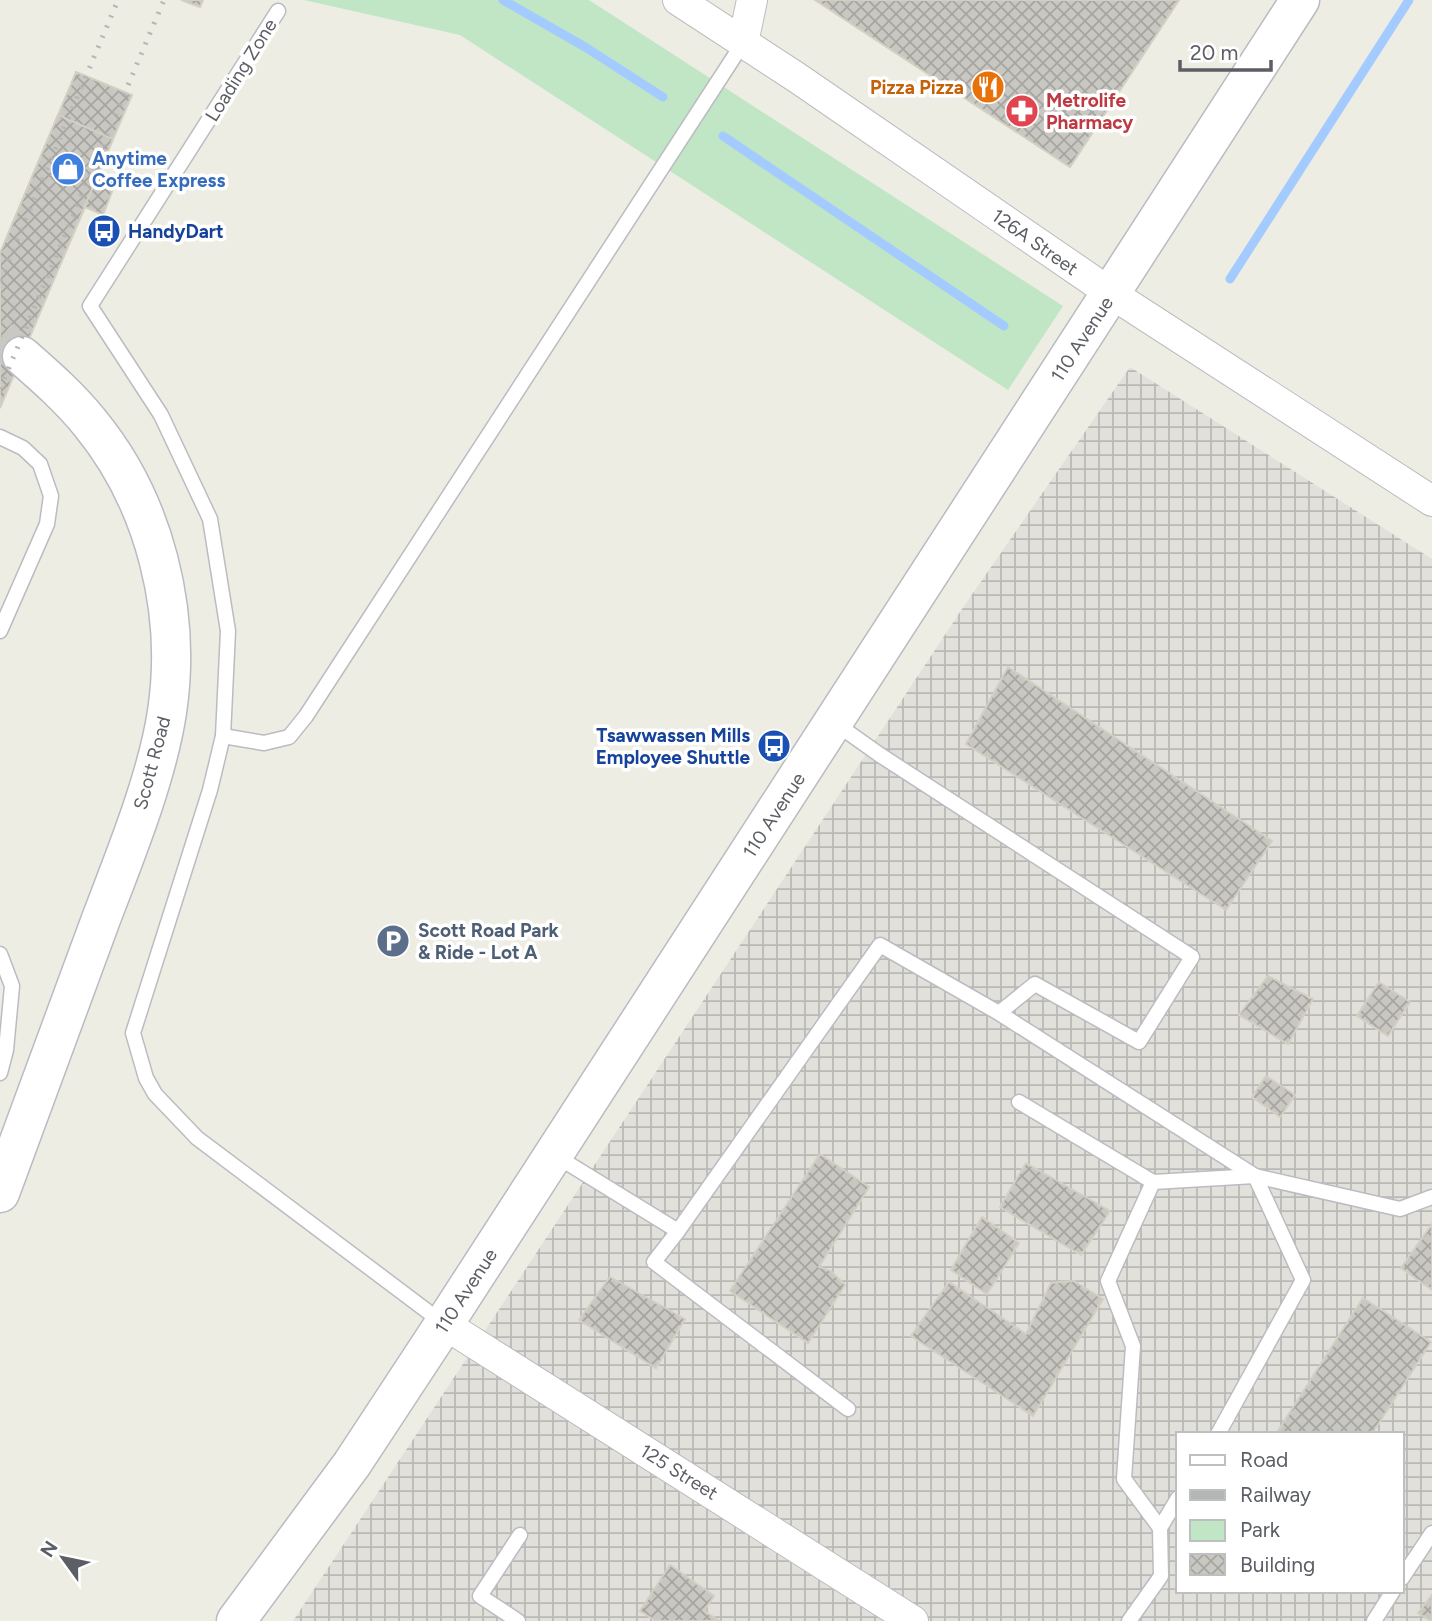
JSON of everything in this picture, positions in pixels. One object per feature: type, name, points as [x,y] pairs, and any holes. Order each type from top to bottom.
[{"type":"main road","name":"110 Avenue","points":[[236,1621],[352,1464],[444,1324],[1300,0]]},
{"type":"main road","name":"Scott Road","points":[[0,1193],[108,902],[152,774],[167,713],[171,659],[167,598],[156,552],[138,502],[113,456],[91,424],[53,383],[22,356]]},
{"type":"street","name":"126A Street","points":[[678,0],[796,77],[1112,294],[1432,501]]},
{"type":"street","points":[[743,43],[752,0]]},
{"type":"street","name":"125 Street","points":[[444,1324],[913,1621]]},
{"type":"lane","name":"Loading Zone","points":[[223,736],[228,631],[210,519],[160,415],[90,306],[278,11]]},
{"type":"lane","points":[[444,1324],[197,1138],[155,1094],[146,1078],[133,1033],[211,790],[223,736],[264,743],[289,737],[306,716],[743,43]]},
{"type":"lane","points":[[0,437],[23,448],[40,464],[51,496],[47,524],[0,631]]},
{"type":"lane","points":[[834,722],[880,755],[1192,957],[1139,1042],[1035,984],[999,1013]]},
{"type":"lane","points":[[848,1409],[654,1262],[880,945],[999,1013],[1255,1176],[1303,1280],[1219,1432]]},
{"type":"lane","points":[[0,954],[12,986],[6,1050],[0,1073]]},
{"type":"lane","points":[[0,1033],[6,1050]]},
{"type":"lane","points":[[1019,1102],[1153,1182],[1255,1176],[1400,1209],[1432,1197]]},
{"type":"lane","points":[[554,1154],[678,1231]]},
{"type":"lane","points":[[1153,1182],[1108,1281],[1133,1346],[1124,1479],[1160,1528]]},
{"type":"lane","points":[[1129,1621],[1161,1576],[1160,1528],[1176,1501]]},
{"type":"lane","points":[[1404,1575],[1432,1533]]},
{"type":"lane","points":[[519,1621],[480,1596],[520,1535]]},
{"type":"lane","points":[[1374,1621],[1392,1593]]},
{"type":"shaded area","points":[[1130,367],[1432,559],[1432,1621],[293,1621],[964,606]]},
{"type":"green space","points":[[304,0],[589,0],[1063,306],[1008,390],[460,35]]},
{"type":"building","points":[[181,0],[203,0],[200,7]]},
{"type":"building","points":[[815,0],[1179,0],[1070,167]]},
{"type":"building","points":[[76,72],[132,95],[97,176],[115,184],[103,215],[85,207],[60,265],[5,242]]},
{"type":"building","points":[[58,115],[113,139],[0,408],[0,253]]},
{"type":"building","points":[[1008,667],[1272,841],[1226,910],[966,744]]},
{"type":"building","points":[[1268,976],[1313,999],[1288,1044],[1239,1015]]},
{"type":"building","points":[[1379,982],[1410,1002],[1388,1036],[1357,1016]]},
{"type":"building","points":[[1266,1076],[1295,1095],[1280,1117],[1252,1097]]},
{"type":"building","points":[[820,1154],[869,1187],[819,1267],[831,1271],[845,1285],[808,1343],[730,1291]]},
{"type":"building","points":[[1026,1163],[1110,1211],[1081,1255],[1000,1207]]},
{"type":"building","points":[[982,1217],[1019,1243],[987,1294],[951,1270]]},
{"type":"building","points":[[1432,1224],[1432,1290],[1401,1268]]},
{"type":"building","points":[[610,1277],[685,1319],[656,1368],[579,1320]]},
{"type":"building","points":[[1074,1281],[1103,1299],[1033,1416],[911,1336],[949,1282],[1026,1334],[1051,1283]]},
{"type":"building","points":[[1363,1298],[1431,1342],[1373,1432],[1277,1432]]},
{"type":"building","points":[[670,1565],[714,1596],[704,1611],[720,1621],[656,1621],[640,1611]]},
{"type":"building","points":[[1432,1595],[1432,1621],[1431,1621],[1418,1613]]},
{"type":"waterway","points":[[503,0],[585,47],[663,97]]},
{"type":"waterway","points":[[1230,279],[1409,0]]},
{"type":"waterway","points":[[723,136],[1004,326]]},
{"type":"tunnel","points":[[0,339],[22,356]]},
{"type":"railway","points":[[0,281],[118,0]]},
{"type":"railway","points":[[0,389],[164,0]]},
{"type":"place","name":"Pizza Pizza","points":[[988,87]]},
{"type":"place","name":"Metrolife Pharmacy","points":[[1022,111]]},
{"type":"place","name":"Anytime Coffee Express","points":[[68,169]]},
{"type":"place","name":"HandyDart","points":[[104,231]]},
{"type":"place","name":"Tsawwassen Mills Employee Shuttle","points":[[774,746]]},
{"type":"place","name":"Scott Road Park & Ride - Lot A","points":[[393,941]]}]
